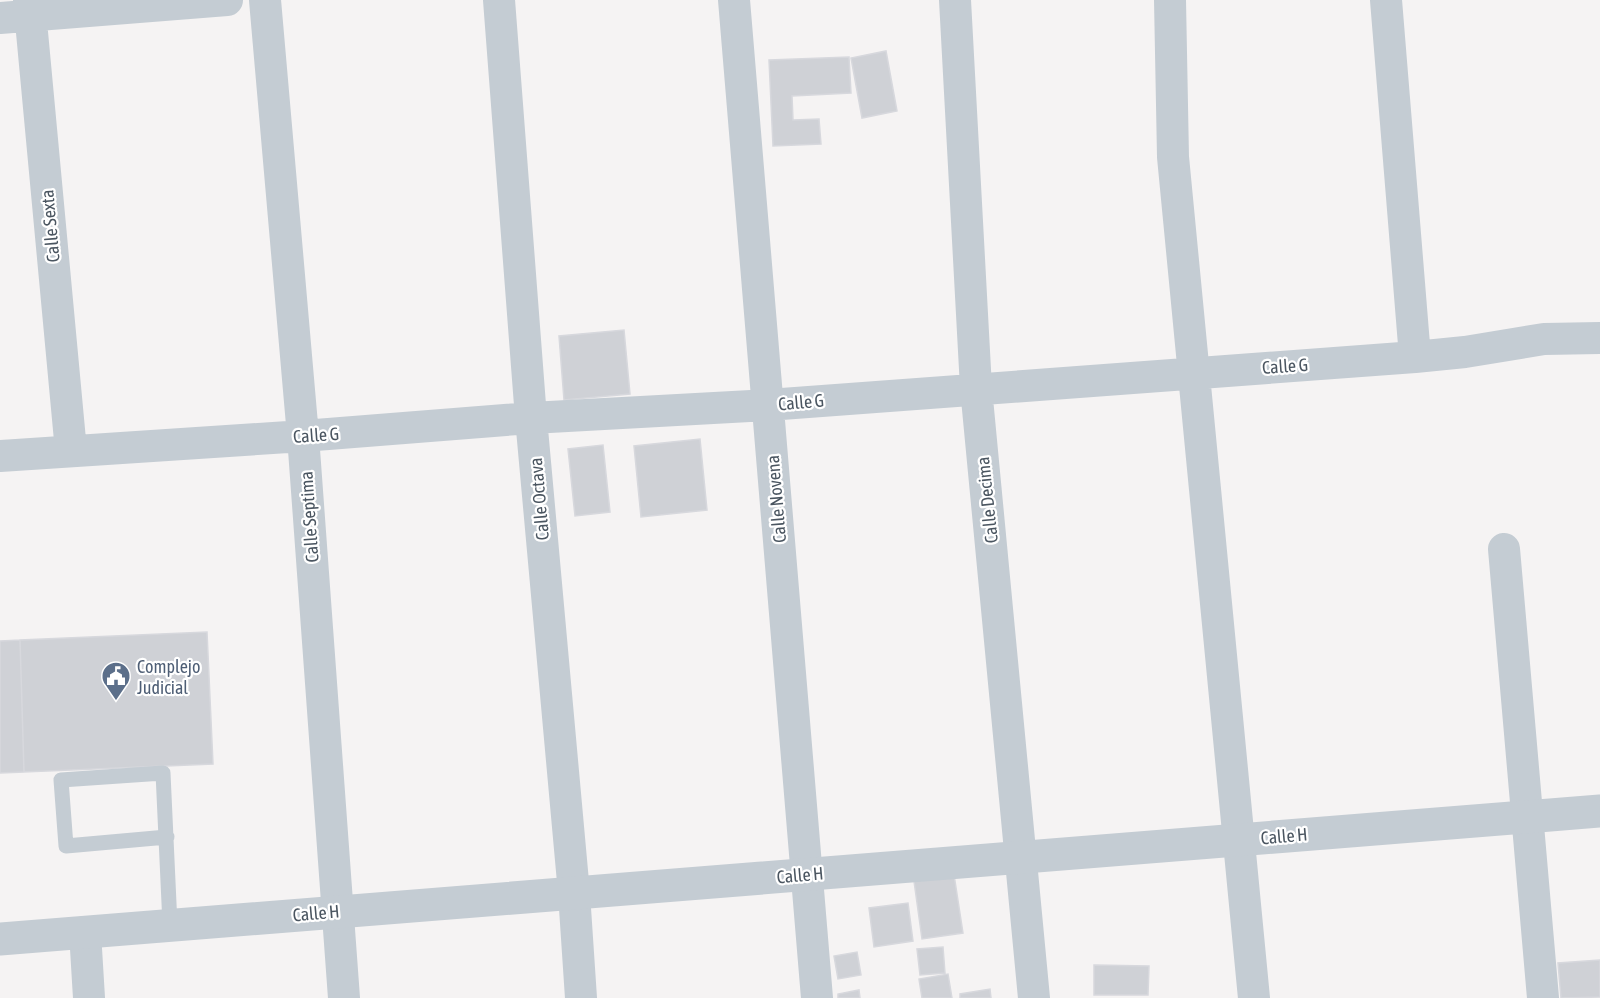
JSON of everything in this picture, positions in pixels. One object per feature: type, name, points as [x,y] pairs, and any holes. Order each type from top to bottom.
[{"type":"street","points":[[19,11],[227,0]]},
{"type":"street","name":"Calle Septima","points":[[265,0],[303,436],[344,998]]},
{"type":"street","name":"Calle Octava","points":[[499,0],[531,418],[574,893],[581,998]]},
{"type":"street","name":"Calle Novena","points":[[734,0],[817,998]]},
{"type":"street","name":"Calle Decima","points":[[955,0],[976,388],[1034,998]]},
{"type":"street","points":[[1170,0],[1173,157],[1254,998]]},
{"type":"street","points":[[1386,0],[1415,357]]},
{"type":"street","name":"Calle Sexta","points":[[19,11],[71,451]]},
{"type":"street","name":"Calle G","points":[[0,456],[1194,374],[1415,357],[1464,352],[1544,339],[1600,338]]},
{"type":"street","points":[[1504,549],[1543,998]]},
{"type":"street","name":"Calle H","points":[[0,939],[1600,811]]},
{"type":"street","points":[[85,932],[89,998]]},
{"type":"lane","points":[[167,837],[66,846],[62,780],[163,773],[167,837],[170,925]]},
{"type":"building","points":[[886,51],[897,111],[862,118],[851,58]]},
{"type":"building","points":[[849,57],[851,93],[792,96],[793,120],[819,119],[821,144],[773,146],[769,60]]},
{"type":"building","points":[[624,330],[630,394],[564,400],[559,336]]},
{"type":"building","points":[[700,439],[707,510],[641,517],[634,446]]},
{"type":"building","points":[[603,445],[610,512],[575,516],[568,449]]},
{"type":"building","name":"Complejo Judicial","points":[[207,632],[213,764],[24,772],[20,640]]},
{"type":"building","points":[[20,640],[24,772],[0,773],[0,641]]},
{"type":"building","points":[[953,868],[963,933],[922,939],[913,874]]},
{"type":"building","points":[[908,903],[913,941],[874,947],[869,908]]},
{"type":"building","points":[[943,947],[945,973],[920,975],[917,949]]},
{"type":"building","points":[[857,952],[861,975],[838,979],[834,956]]},
{"type":"building","points":[[1600,960],[1600,997],[1561,998],[1558,963]]},
{"type":"building","points":[[1094,965],[1149,966],[1148,995],[1094,995]]},
{"type":"building","points":[[948,974],[952,998],[922,998],[919,979]]},
{"type":"building","points":[[990,989],[991,998],[960,998],[960,994]]},
{"type":"building","points":[[859,990],[860,998],[838,998],[838,994]]},
{"type":"place","name":"Complejo Judicial","points":[[116,702]]}]
